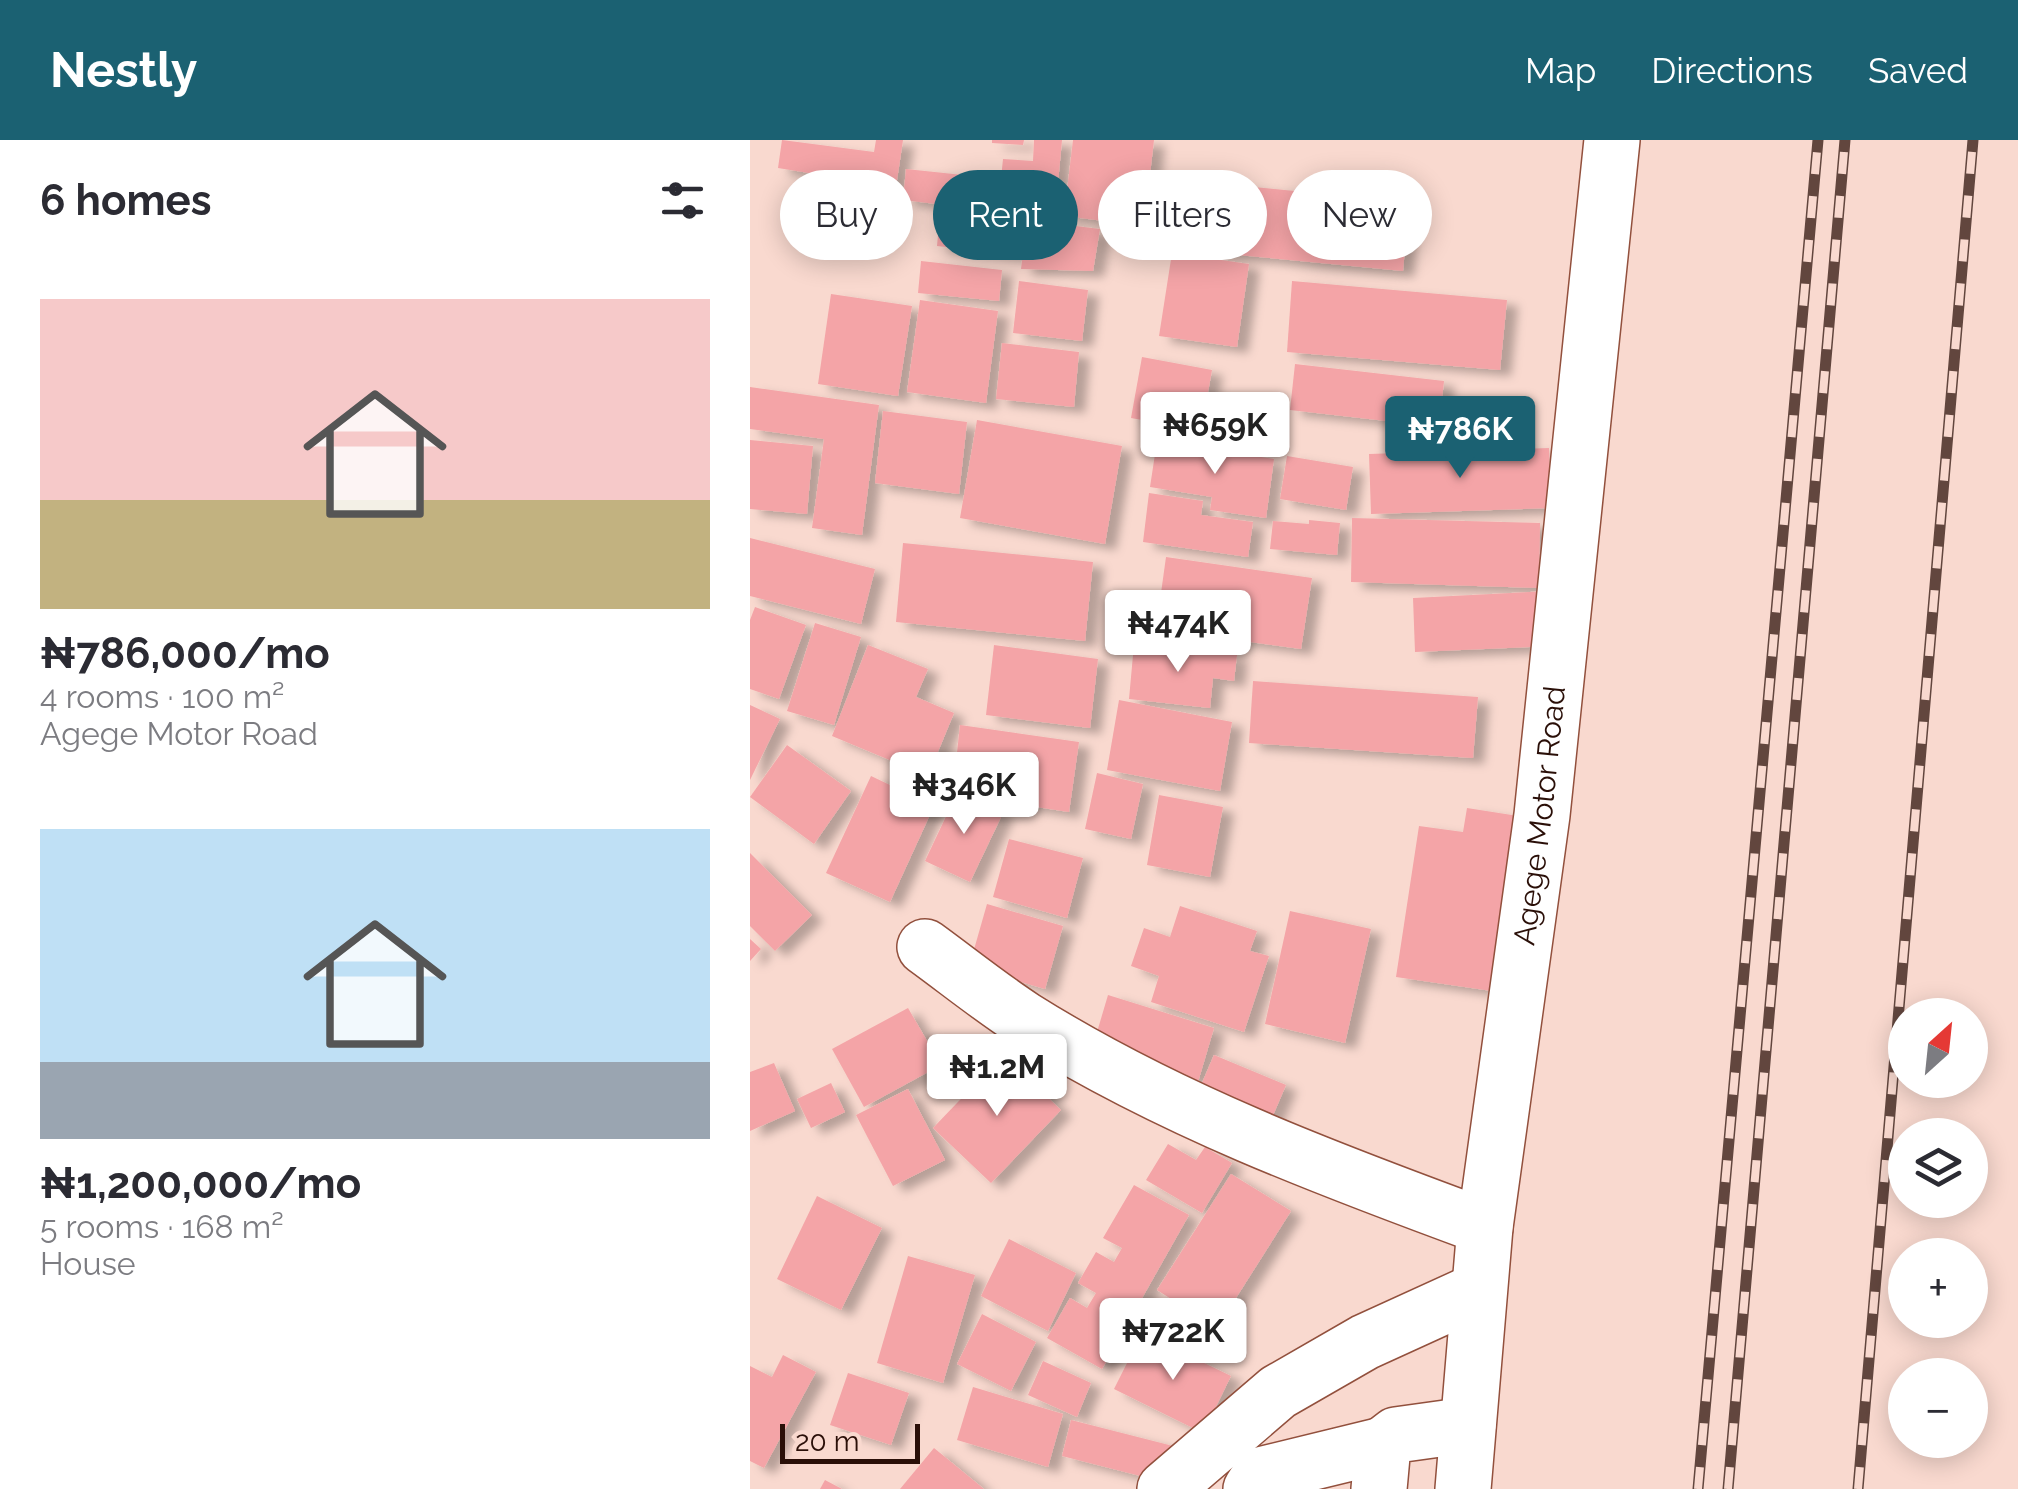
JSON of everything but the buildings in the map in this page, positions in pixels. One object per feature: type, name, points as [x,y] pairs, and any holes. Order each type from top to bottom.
[{"type":"main road","name":"Agege Motor Road","points":[[1462,1489],[1485,1227],[1542,815],[1612,140]]},
{"type":"main road","points":[[925,947],[1024,1019],[1135,1080],[1293,1156],[1485,1227]]},
{"type":"main road","points":[[1165,1489],[1278,1392],[1365,1342],[1479,1290]]},
{"type":"main road","points":[[1251,1489],[1260,1475],[1381,1467],[1396,1436],[1468,1425]]},
{"type":"railway","points":[[1698,1489],[1818,140]]},
{"type":"railway","points":[[1728,1489],[1845,140]]},
{"type":"railway","points":[[1858,1489],[1973,140]]}]
